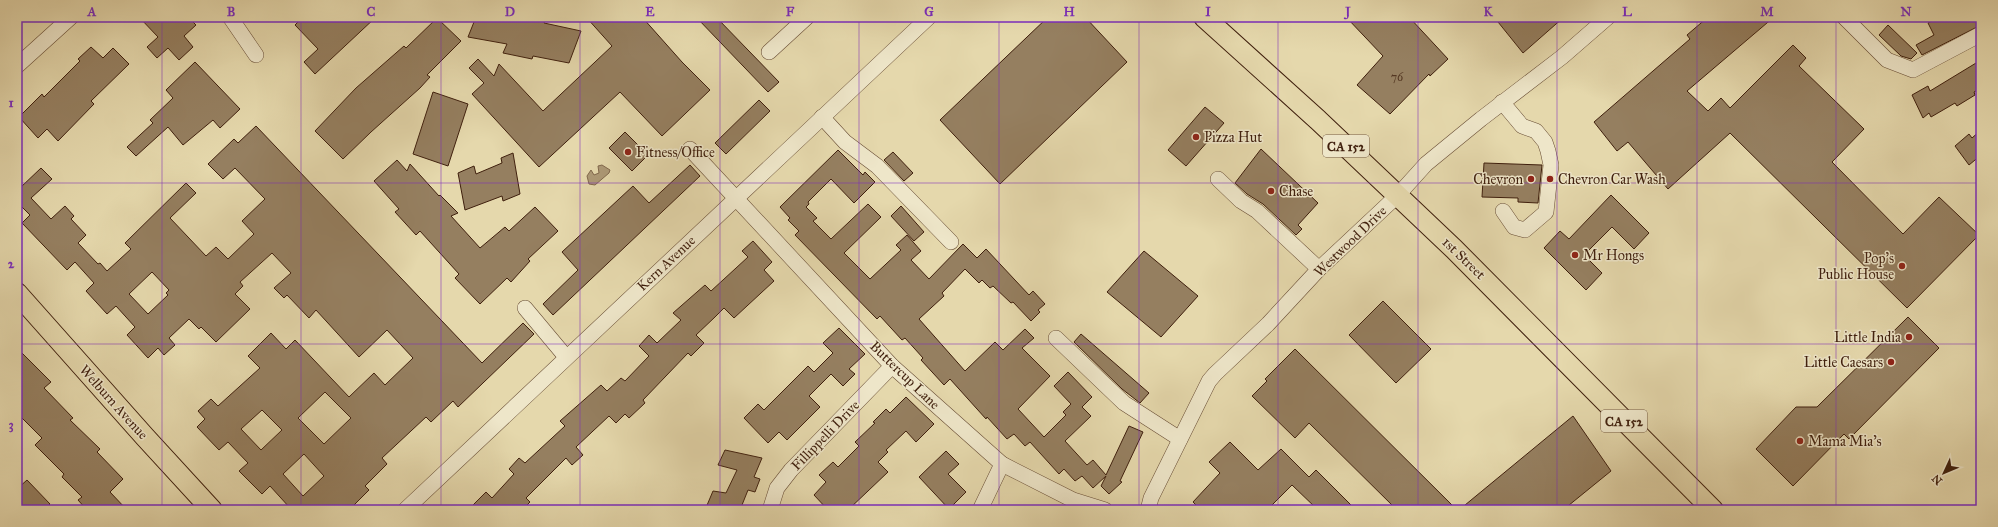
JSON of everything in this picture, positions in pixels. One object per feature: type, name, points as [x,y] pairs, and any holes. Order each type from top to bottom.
[{"type":"main road","name":"1st Street","points":[[1204,17],[1398,195],[1485,279],[1713,510]]},
{"type":"main road","name":"Welburn Avenue","points":[[17,293],[212,510]]},
{"type":"street","points":[[17,66],[71,17]]},
{"type":"street","points":[[230,17],[256,54]]},
{"type":"street","name":"Kern Avenue","points":[[405,510],[929,17]]},
{"type":"street","name":"Westwood Drive","points":[[1148,510],[1151,498],[1209,381],[1268,324],[1319,269],[1398,195],[1426,164],[1502,102],[1562,57],[1608,17]]},
{"type":"street","points":[[1844,17],[1888,60],[1913,70],[1981,34]]},
{"type":"street","points":[[769,52],[802,19]]},
{"type":"street","points":[[1502,102],[1522,126],[1536,132],[1545,142],[1550,165],[1546,212],[1525,230],[1514,227],[1503,211]]},
{"type":"street","points":[[822,117],[845,142],[877,166],[951,242]]},
{"type":"street","name":"Buttercup Lane","points":[[690,149],[892,366],[1002,464],[1073,500],[1105,510]]},
{"type":"street","points":[[1218,179],[1241,201],[1257,211],[1319,269]]},
{"type":"street","points":[[525,308],[566,357]]},
{"type":"street","points":[[1056,338],[1124,403],[1180,439]]},
{"type":"street","name":"Fillippelli Drive","points":[[770,510],[777,488],[791,470],[892,366]]},
{"type":"street","points":[[980,510],[1002,464]]},
{"type":"shaded area","points":[[602,165],[610,170],[609,173],[595,185],[589,184],[587,176],[591,170],[594,175],[599,173],[598,166]]},
{"type":"building","points":[[139,17],[188,17],[196,25],[184,36],[193,47],[179,60],[168,48],[157,58],[147,47],[158,37]]},
{"type":"building","points":[[303,17],[376,17],[315,74],[304,62],[318,49],[295,25]]},
{"type":"building","points":[[476,17],[546,17],[544,23],[581,31],[569,63],[533,56],[532,59],[503,53],[507,44],[468,37]]},
{"type":"building","points":[[586,17],[642,17],[682,62],[710,90],[662,136],[620,92],[539,167],[472,94],[484,83],[469,68],[478,59],[494,76],[499,64],[543,111],[612,46]]},
{"type":"building","points":[[696,17],[716,17],[779,82],[768,92]]},
{"type":"building","points":[[1048,17],[1085,17],[1127,62],[1000,184],[940,120]]},
{"type":"building","points":[[1346,17],[1409,17],[1448,59],[1430,76],[1429,74],[1390,114],[1357,85],[1383,56]]},
{"type":"building","points":[[1494,17],[1564,17],[1523,53]]},
{"type":"building","points":[[1708,17],[1774,17],[1687,91],[1708,111],[1721,98],[1730,108],[1793,45],[1806,58],[1799,66],[1864,129],[1832,162],[1903,234],[1939,197],[1979,235],[1907,308],[1730,133],[1668,189],[1628,142],[1617,151],[1594,122],[1690,39],[1687,35]]},
{"type":"building","points":[[1939,17],[1981,17],[1981,25],[1922,55],[1916,45],[1934,35],[1928,23]]},
{"type":"building","points":[[437,18],[461,41],[427,75],[430,77],[420,88],[343,159],[315,131],[356,88],[404,46],[406,48]]},
{"type":"building","points":[[1888,25],[1917,53],[1911,59],[1901,56],[1879,35]]},
{"type":"building","points":[[91,47],[103,58],[113,48],[129,64],[91,101],[94,104],[58,141],[47,129],[38,138],[19,117],[42,94],[44,97],[80,61],[78,59]]},
{"type":"building","points":[[1981,60],[1981,88],[1974,92],[1975,95],[1957,106],[1955,103],[1931,117],[1929,113],[1923,118],[1912,95],[1928,86],[1930,91]]},
{"type":"building","points":[[195,62],[240,109],[220,128],[213,120],[183,145],[168,127],[136,156],[127,147],[153,123],[150,120],[173,98],[166,90]]},
{"type":"building","points":[[433,92],[468,104],[448,166],[413,154]]},
{"type":"building","points":[[759,100],[770,111],[726,154],[715,143]]},
{"type":"building","name":"Pizza Hut","points":[[1205,107],[1224,123],[1186,166],[1168,150]]},
{"type":"building","points":[[256,126],[482,363],[523,323],[534,334],[458,407],[453,401],[431,422],[426,417],[382,458],[387,464],[365,486],[369,490],[349,510],[288,510],[290,508],[270,486],[262,494],[239,471],[248,463],[228,442],[219,450],[197,427],[205,419],[198,411],[211,399],[218,406],[260,368],[248,356],[271,333],[286,349],[295,340],[349,397],[374,373],[385,385],[413,358],[387,330],[359,357],[316,310],[309,318],[287,295],[284,298],[274,288],[291,273],[272,253],[240,282],[243,286],[235,294],[250,309],[216,342],[201,327],[199,329],[189,319],[169,338],[175,345],[164,355],[158,348],[148,358],[127,335],[135,327],[116,306],[107,314],[86,291],[94,283],[75,262],[67,270],[22,223],[30,215],[22,207],[17,212],[17,183],[21,187],[41,168],[52,179],[31,198],[51,219],[65,206],[74,216],[71,219],[86,235],[78,243],[98,264],[100,263],[107,271],[131,249],[125,243],[186,183],[196,193],[170,218],[206,256],[216,247],[228,259],[254,234],[242,221],[265,199],[235,168],[223,179],[208,164],[234,139],[238,143]],"holes":[[[152,272],[169,290],[166,293],[168,295],[148,314],[129,294]],[[325,392],[351,418],[324,444],[298,418]],[[262,410],[282,430],[261,450],[241,429]],[[304,454],[324,476],[303,496],[283,474]]]},
{"type":"building","points":[[1981,130],[1981,155],[1969,165],[1955,146],[1969,134],[1972,138]]},
{"type":"building","name":"Fitness/Office","points":[[625,132],[648,155],[632,171],[609,148]]},
{"type":"building","name":"Chase","points":[[1261,149],[1318,203],[1298,225],[1302,229],[1296,235],[1263,204],[1247,194],[1235,183]]},
{"type":"building","points":[[838,150],[863,175],[865,172],[875,182],[854,203],[831,179],[808,202],[809,204],[806,207],[817,218],[813,221],[831,239],[868,204],[881,217],[844,253],[870,279],[901,250],[896,245],[907,235],[921,251],[911,260],[929,279],[963,244],[977,258],[986,249],[1029,295],[1033,291],[1045,304],[1038,310],[1040,312],[1031,321],[1013,302],[1011,303],[993,286],[990,288],[982,280],[979,283],[965,269],[942,293],[944,296],[919,319],[965,371],[995,342],[1003,350],[1025,329],[1034,338],[1022,348],[1050,376],[1018,409],[1044,437],[1066,415],[1063,412],[1071,404],[1054,386],[1068,372],[1092,397],[1082,407],[1091,416],[1065,441],[1087,465],[1093,460],[1106,475],[1129,426],[1143,432],[1120,481],[1122,482],[1109,494],[1101,486],[1106,476],[1093,488],[1082,476],[1075,481],[1064,469],[1059,474],[1030,442],[1025,446],[1014,434],[1007,439],[987,417],[986,419],[950,379],[944,385],[921,360],[923,358],[905,338],[902,340],[880,316],[877,319],[795,235],[799,231],[788,220],[790,218],[780,207]]},
{"type":"building","points":[[893,152],[913,173],[904,181],[884,160]]},
{"type":"building","points":[[513,153],[520,194],[503,201],[502,196],[465,210],[458,173],[474,166],[476,174],[502,163],[501,158]]},
{"type":"building","points":[[397,160],[407,171],[410,164],[439,196],[440,195],[458,213],[451,216],[480,248],[505,227],[509,231],[535,207],[558,231],[528,259],[530,261],[511,282],[507,278],[480,304],[455,278],[459,274],[420,231],[416,235],[395,212],[399,209],[374,181]]},
{"type":"building","points":[[1484,163],[1542,165],[1538,203],[1518,202],[1518,198],[1482,197]]},
{"type":"building","points":[[690,165],[700,176],[553,315],[543,304],[578,270],[562,252],[633,186],[649,203]]},
{"type":"building","points":[[1611,195],[1649,233],[1634,249],[1612,227],[1584,255],[1602,273],[1586,290],[1544,248],[1560,231],[1569,239]]},
{"type":"building","points":[[901,206],[924,232],[914,241],[891,216]]},
{"type":"building","points":[[753,241],[772,262],[764,270],[774,281],[734,318],[724,308],[696,335],[704,343],[691,356],[688,353],[643,400],[645,403],[629,418],[625,414],[616,423],[609,416],[576,447],[583,455],[572,465],[566,458],[526,498],[530,502],[522,510],[468,510],[486,492],[492,498],[514,474],[509,469],[519,458],[525,463],[565,426],[560,421],[601,385],[607,391],[621,378],[625,381],[649,356],[639,346],[649,335],[657,343],[681,320],[673,313],[705,285],[711,291],[748,257],[742,251]]},
{"type":"building","points":[[1144,251],[1198,296],[1161,337],[1107,292]]},
{"type":"building","points":[[1383,301],[1431,349],[1396,383],[1349,335]]},
{"type":"building","points":[[1908,317],[1939,348],[1849,439],[1844,434],[1793,486],[1756,449],[1796,407],[1817,407]]},
{"type":"building","points":[[839,328],[865,354],[849,369],[855,374],[843,386],[831,374],[809,396],[820,407],[787,440],[779,432],[768,443],[744,418],[758,404],[764,410],[808,366],[814,372],[833,353],[823,343]]},
{"type":"building","points":[[1081,334],[1149,393],[1140,403],[1122,389],[1074,342]]},
{"type":"building","points":[[17,348],[51,382],[44,388],[73,418],[70,420],[100,449],[97,452],[123,479],[110,492],[127,510],[87,510],[78,500],[82,497],[62,477],[64,474],[35,445],[42,438],[17,413]]},
{"type":"building","points":[[1295,349],[1457,510],[1397,510],[1309,423],[1295,438],[1252,396],[1267,381],[1265,379]]},
{"type":"building","points":[[906,397],[934,424],[916,442],[906,431],[886,450],[888,452],[878,462],[888,472],[848,510],[828,510],[814,495],[826,482],[819,475],[833,462],[838,467],[859,446],[855,442],[875,423],[873,422],[886,409],[890,413]]},
{"type":"building","points":[[1573,416],[1611,471],[1563,510],[1459,510]]},
{"type":"building","points":[[1230,442],[1258,470],[1281,449],[1309,477],[1316,470],[1356,510],[1318,510],[1292,485],[1267,510],[1201,510],[1193,502],[1220,473],[1209,462]]},
{"type":"building","points":[[725,450],[762,458],[754,477],[760,479],[755,492],[748,490],[740,510],[705,510],[713,491],[726,493],[737,470],[718,465]]},
{"type":"building","points":[[946,451],[959,464],[948,474],[966,492],[949,509],[919,477]]},
{"type":"building","points":[[27,480],[50,504],[44,510],[17,510],[17,489]]},
{"type":"place","name":"Pizza Hut","points":[[1196,137]]},
{"type":"place","name":"Fitness/Office","points":[[628,152]]},
{"type":"place","name":"Chevron","points":[[1531,179]]},
{"type":"place","name":"Chevron Car Wash","points":[[1550,179]]},
{"type":"place","name":"Chase","points":[[1271,191]]},
{"type":"place","name":"Mr Hongs","points":[[1575,255]]},
{"type":"place","name":"Pop’s Public House","points":[[1902,266]]},
{"type":"place","name":"Little India","points":[[1909,337]]},
{"type":"place","name":"Little Caesars","points":[[1891,362]]},
{"type":"place","name":"Mama Mia's","points":[[1800,441]]}]
